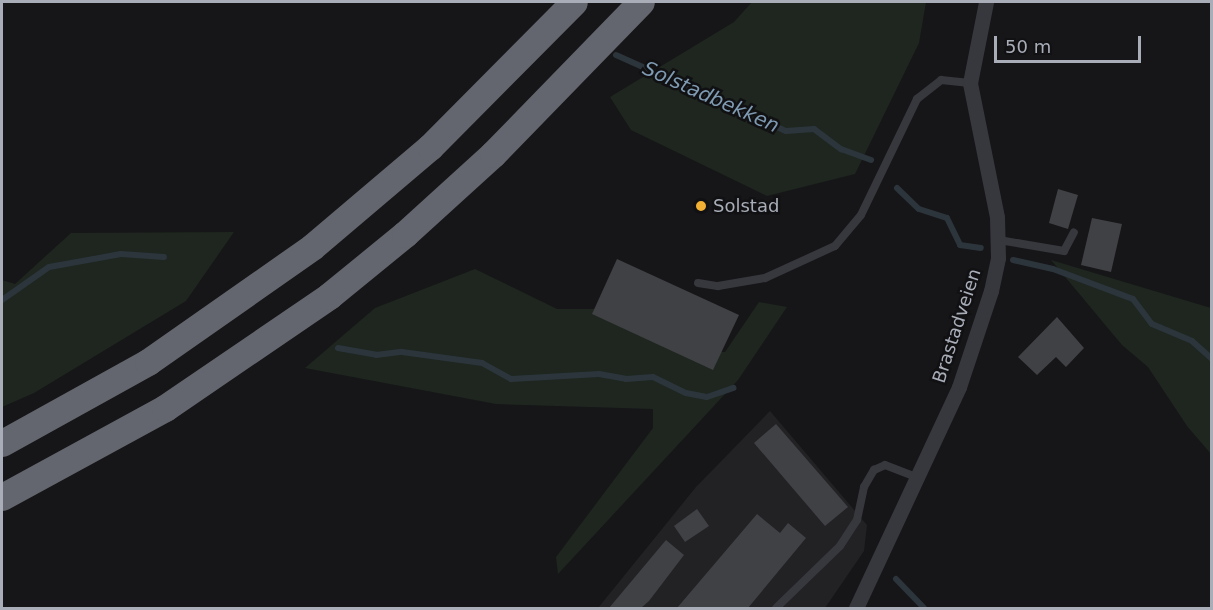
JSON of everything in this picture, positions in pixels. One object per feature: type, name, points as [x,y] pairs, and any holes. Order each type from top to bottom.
[{"type":"highway","points":[[2,443],[148,362],[303,254],[430,147],[574,2]]},
{"type":"highway","points":[[2,497],[165,408],[329,296],[405,234],[493,154],[641,2]]},
{"type":"street","name":"Brastadveien","points":[[856,609],[959,387],[991,291],[999,240],[995,200],[970,83],[986,2]]},
{"type":"lane","points":[[698,283],[718,286],[765,278],[835,246],[861,215],[917,99],[940,80],[970,83]]},
{"type":"lane","points":[[999,240],[1064,250],[1074,232]]},
{"type":"lane","points":[[776,609],[840,546],[857,520],[864,487],[874,470],[885,465],[917,477]]},
{"type":"shaded area","points":[[752,2],[926,2],[919,43],[855,174],[767,196],[631,130],[610,97],[734,22]]},
{"type":"shaded area","points":[[234,232],[186,301],[34,393],[2,407],[2,280],[15,284],[71,233]]},
{"type":"shaded area","points":[[1051,260],[1211,308],[1211,454],[1187,426],[1148,367],[1122,345]]},
{"type":"shaded area","points":[[475,269],[557,309],[623,309],[696,352],[725,352],[759,302],[787,307],[738,380],[558,574],[556,557],[653,428],[653,409],[496,404],[305,368],[375,308]]},
{"type":"shaded area","points":[[770,411],[867,525],[864,551],[825,608],[598,608],[696,487]]},
{"type":"building","points":[[1058,189],[1078,195],[1068,229],[1049,223]]},
{"type":"building","points":[[1092,218],[1122,224],[1111,272],[1081,265]]},
{"type":"building","points":[[617,259],[739,315],[713,370],[592,314]]},
{"type":"building","points":[[1057,317],[1084,348],[1066,367],[1056,357],[1037,375],[1018,357]]},
{"type":"building","points":[[776,424],[848,507],[825,526],[754,443]]},
{"type":"building","points":[[697,509],[709,526],[685,542],[674,526]]},
{"type":"building","points":[[757,514],[780,533],[788,523],[806,538],[748,608],[677,608]]},
{"type":"building","points":[[666,540],[684,555],[649,601],[641,608],[609,608]]},
{"type":"waterway","name":"Solstadbekken","points":[[616,55],[786,131],[814,129],[841,149],[871,160]]},
{"type":"waterway","name":"Solstadbekken","points":[[897,188],[919,209],[947,218],[960,245],[981,248]]},
{"type":"waterway","points":[[2,300],[49,267],[121,254],[164,257]]},
{"type":"waterway","name":"Solstadbekken","points":[[1013,260],[1053,269],[1133,299],[1152,324],[1192,341],[1212,359]]},
{"type":"waterway","points":[[338,348],[376,355],[402,352],[482,363],[511,379],[599,374],[626,379],[653,377],[686,393],[707,397],[733,388]]},
{"type":"waterway","points":[[896,579],[924,608]]},
{"type":"place","name":"Solstad","points":[[701,206]]}]
